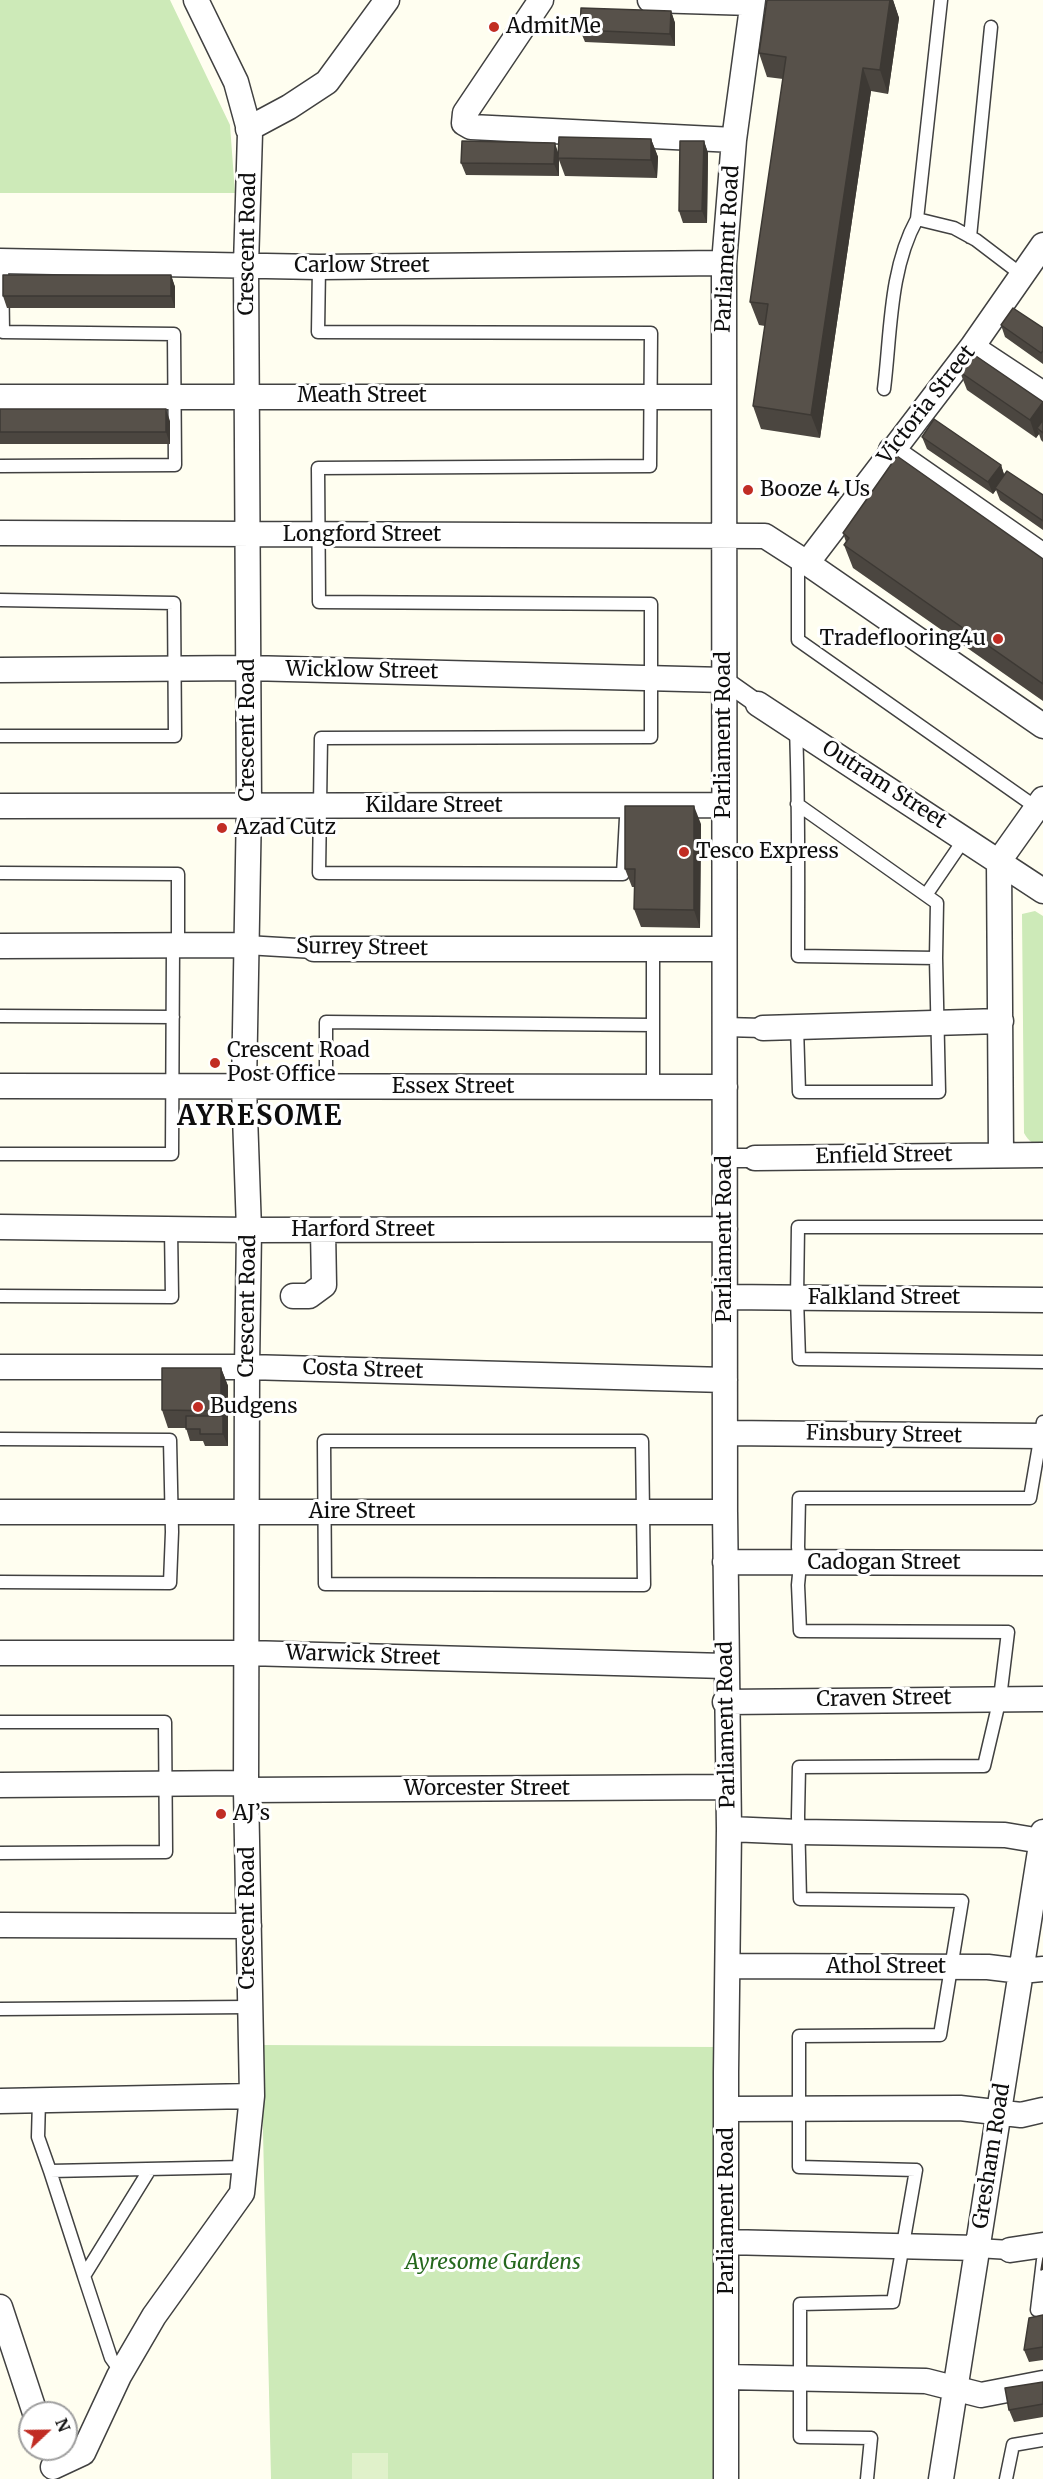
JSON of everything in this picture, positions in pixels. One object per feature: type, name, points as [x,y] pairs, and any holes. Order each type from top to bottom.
[{"type":"street","points":[[248,129],[289,107],[327,82],[387,0]]},
{"type":"street","points":[[541,0],[465,113],[464,123],[471,127],[734,140]]},
{"type":"street","points":[[650,0],[753,2]]},
{"type":"street","name":"Parliament Road","points":[[726,2479],[726,2072],[729,1829],[725,1702],[724,263],[734,140],[753,2]]},
{"type":"street","name":"Crescent Road","points":[[52,2465],[83,2453],[121,2372],[154,2316],[242,2193],[252,2096],[248,2007],[246,1786],[248,1512],[246,1367],[249,1230],[244,1087],[249,806],[246,265],[248,129],[236,82],[203,4]]},
{"type":"street","name":"Victoria Street","points":[[803,560],[972,347],[1043,245]]},
{"type":"street","name":"Carlow Street","points":[[1,261],[319,267],[724,263]]},
{"type":"street","points":[[972,347],[1043,394]]},
{"type":"street","name":"Meath Street","points":[[0,397],[248,395],[723,397]]},
{"type":"street","points":[[891,450],[1043,556]]},
{"type":"street","name":"Longford Street","points":[[0,533],[765,536],[1043,726]]},
{"type":"street","name":"Wicklow Street","points":[[0,670],[248,668],[724,680]]},
{"type":"street","name":"Outram Street","points":[[724,680],[1043,891]]},
{"type":"street","name":"Kildare Street","points":[[0,806],[723,806]]},
{"type":"street","points":[[1001,1154],[999,861],[1041,806]]},
{"type":"street","name":"Surrey Street","points":[[0,946],[246,945],[314,949],[723,949]]},
{"type":"street","points":[[724,1027],[763,1028],[1001,1021]]},
{"type":"street","name":"Essex Street","points":[[0,1086],[725,1087]]},
{"type":"street","name":"Enfield Street","points":[[725,1158],[1043,1155]]},
{"type":"street","name":"Harford Street","points":[[0,1227],[249,1230],[725,1229]]},
{"type":"street","points":[[293,1296],[309,1296],[324,1285],[323,1230]]},
{"type":"street","name":"Falkland Street","points":[[725,1297],[1043,1300]]},
{"type":"street","name":"Costa Street","points":[[0,1367],[246,1367],[725,1380]]},
{"type":"street","name":"Finsbury Street","points":[[725,1433],[1042,1431]]},
{"type":"street","name":"Aire Street","points":[[0,1512],[725,1512]]},
{"type":"street","name":"Cadogan Street","points":[[725,1562],[1043,1563]]},
{"type":"street","name":"Warwick Street","points":[[0,1653],[247,1653],[725,1666]]},
{"type":"street","name":"Craven Street","points":[[725,1702],[1043,1699]]},
{"type":"street","name":"Worcester Street","points":[[0,1785],[727,1787]]},
{"type":"street","points":[[729,1829],[1042,1837]]},
{"type":"street","name":"Gresham Road","points":[[941,2479],[999,2113],[1032,1970],[1042,1837]]},
{"type":"street","points":[[0,1925],[249,1926]]},
{"type":"street","name":"Athol Street","points":[[728,1966],[952,1967],[1032,1970]]},
{"type":"street","points":[[0,2101],[252,2096]]},
{"type":"street","points":[[727,2109],[960,2108],[1021,2115],[1043,2110]]},
{"type":"street","points":[[726,2242],[1010,2250],[1043,2245]]},
{"type":"street","points":[[0,2307],[31,2401]]},
{"type":"street","points":[[726,2377],[926,2381],[981,2395],[1043,2383]]},
{"type":"lane","points":[[884,389],[898,267],[906,239],[917,219],[941,0]]},
{"type":"lane","points":[[970,237],[991,27]]},
{"type":"lane","points":[[917,219],[954,228],[1022,275]]},
{"type":"lane","points":[[0,466],[175,465],[174,334],[3,332],[1,261]]},
{"type":"lane","points":[[319,267],[318,332],[651,333],[652,398],[650,466],[318,468],[319,602],[651,604],[652,678],[651,737],[321,738],[319,873],[623,874],[626,806]]},
{"type":"lane","points":[[803,560],[798,640],[1041,806]]},
{"type":"lane","points":[[0,600],[174,603],[175,669],[175,735],[0,736]]},
{"type":"lane","points":[[796,728],[798,956],[936,958]]},
{"type":"lane","points":[[797,804],[937,903],[939,1092],[799,1092],[797,1027]]},
{"type":"lane","points":[[926,895],[965,838]]},
{"type":"lane","points":[[0,873],[178,874],[173,1017],[172,1154],[0,1154]]},
{"type":"lane","points":[[653,950],[653,1087]]},
{"type":"lane","points":[[0,1016],[173,1017]]},
{"type":"lane","points":[[326,1087],[326,1022],[653,1025]]},
{"type":"lane","points":[[1043,1227],[798,1227],[797,1298],[799,1359],[1043,1362]]},
{"type":"lane","points":[[0,1296],[172,1297],[171,1229]]},
{"type":"lane","points":[[867,2479],[871,2438],[800,2437],[800,2304],[893,2302],[916,2169],[798,2168],[799,2036],[940,2035],[962,1900],[800,1899],[799,1767],[984,1766],[1000,1698],[1008,1632],[800,1631],[799,1498],[1030,1498],[1042,1431]]},
{"type":"lane","points":[[0,1439],[170,1440],[171,1512],[170,1583],[0,1582]]},
{"type":"lane","points":[[324,1441],[642,1441],[644,1585],[325,1584],[324,1512],[324,1441]]},
{"type":"lane","points":[[0,1722],[165,1722],[166,1784],[166,1852],[0,1853]]},
{"type":"lane","points":[[0,2009],[248,2007]]},
{"type":"lane","points":[[39,2100],[38,2137],[111,2358],[121,2372]]},
{"type":"lane","points":[[50,2171],[244,2167]]},
{"type":"lane","points":[[84,2276],[150,2169]]},
{"type":"lane","points":[[1043,2260],[1037,2310],[1043,2309]]},
{"type":"lane","points":[[1006,2479],[1013,2445],[1043,2440]]},
{"type":"green space","points":[[0,0],[170,0],[230,125],[235,193],[0,193]]},
{"type":"green space","points":[[1035,911],[1043,916],[1043,1144],[1032,1142],[1024,1133],[1022,914]]},
{"type":"green space","name":"Ayresome Gardens","points":[[261,2045],[719,2047],[718,2479],[271,2479]]},
{"type":"green space","points":[[352,2453],[388,2453],[388,2479],[352,2479]]},
{"type":"building","points":[[767,0],[890,0],[880,70],[863,68],[811,415],[753,406],[768,304],[750,302],[786,57],[759,53]]},
{"type":"building","points":[[581,8],[671,11],[670,34],[580,30]]},
{"type":"building","points":[[559,137],[651,139],[651,160],[558,158]]},
{"type":"building","points":[[462,141],[555,143],[554,164],[461,163]]},
{"type":"building","points":[[680,141],[704,141],[702,211],[679,211]]},
{"type":"building","points":[[3,275],[171,275],[171,296],[3,296]]},
{"type":"building","points":[[1013,308],[1043,328],[1043,351],[1041,353],[1001,325]]},
{"type":"building","points":[[973,354],[1043,402],[1030,420],[960,372]]},
{"type":"building","points":[[0,409],[166,409],[166,432],[0,432]]},
{"type":"building","points":[[934,419],[1001,465],[988,482],[922,437]]},
{"type":"building","points":[[1043,420],[1043,433],[1037,428]]},
{"type":"building","name":"Tradeflooring4u","points":[[897,456],[1043,559],[1043,684],[844,545],[849,538],[843,533]]},
{"type":"building","points":[[1007,471],[1043,495],[1043,521],[995,488]]},
{"type":"building","points":[[625,806],[694,806],[694,910],[634,909],[635,869],[625,869]]},
{"type":"building","points":[[162,1368],[221,1368],[221,1411],[162,1410]]},
{"type":"building","points":[[186,1416],[223,1416],[223,1434],[200,1434],[200,1429],[186,1429]]},
{"type":"building","points":[[1043,2315],[1043,2347],[1024,2350],[1029,2318]]},
{"type":"building","points":[[1043,2382],[1043,2404],[1009,2410],[1005,2388]]},
{"type":"place","name":"AdmitMe","points":[[494,27]]},
{"type":"place","name":"Booze 4 Us","points":[[748,490]]},
{"type":"place","name":"Tradeflooring4u","points":[[998,639]]},
{"type":"place","name":"Azad Cutz","points":[[222,828]]},
{"type":"place","name":"Tesco Express","points":[[684,852]]},
{"type":"place","name":"Crescent Road Post Office","points":[[215,1063]]},
{"type":"place","name":"Budgens","points":[[198,1407]]},
{"type":"place","name":"AJ’s","points":[[221,1814]]},
{"type":"district","name":"AYRESOME","points":[[260,1117]]}]
